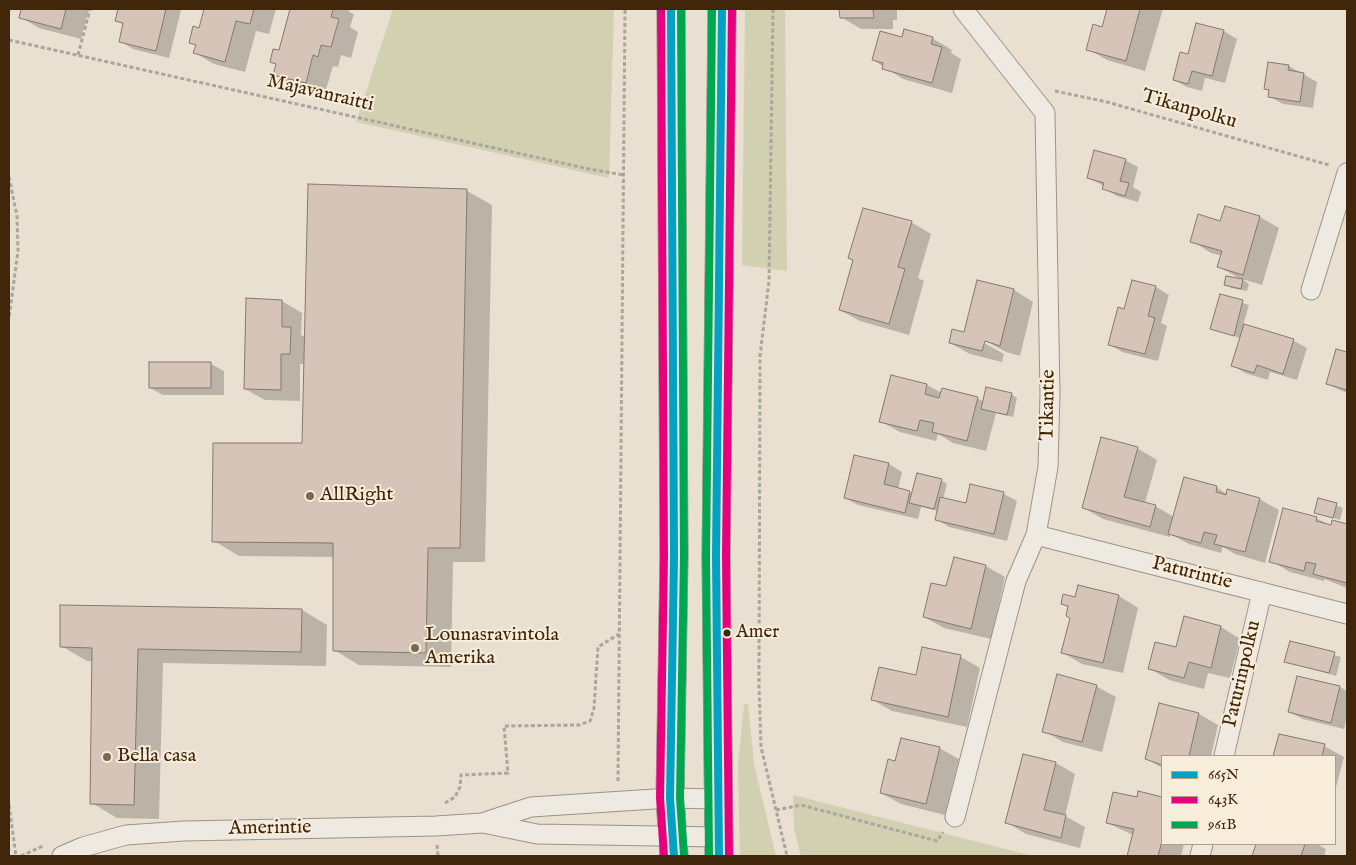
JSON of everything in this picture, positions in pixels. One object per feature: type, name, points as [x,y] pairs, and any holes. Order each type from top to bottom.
[{"type":"main road","points":[[671,9],[674,557],[670,798],[673,846]]},
{"type":"main road","points":[[719,846],[716,556],[722,9]]},
{"type":"street","name":"Tikantie","points":[[955,817],[1016,581],[1036,535],[1048,467],[1050,394],[1045,113],[963,9]]},
{"type":"street","points":[[1311,290],[1342,170]]},
{"type":"street","name":"Paturintie","points":[[1036,535],[1347,614]]},
{"type":"street","name":"Paturinpolku","points":[[1224,755],[1262,592]]},
{"type":"street","name":"Amerintie","points":[[62,856],[84,847],[126,835],[184,830],[436,826],[482,823],[531,807],[670,798],[718,799]]},
{"type":"street","name":"Amerintie","points":[[482,823],[537,834],[673,846],[719,846]]},
{"type":"path","points":[[78,55],[90,9]]},
{"type":"path","points":[[618,786],[625,9]]},
{"type":"path","points":[[773,9],[769,281],[760,356],[759,686],[761,747],[787,856]]},
{"type":"path","name":"Majavanraitti","points":[[9,40],[580,167],[624,175]]},
{"type":"path","name":"Tikanpolku","points":[[1021,83],[1107,102],[1342,170]]},
{"type":"path","points":[[9,177],[17,216],[18,251],[9,318]]},
{"type":"path","points":[[438,856],[434,805],[446,804],[455,797],[460,787],[461,775],[508,773],[504,726],[579,725],[590,721],[594,708],[598,647],[619,634]]},
{"type":"path","points":[[9,805],[16,856]]},
{"type":"path","points":[[776,810],[801,805],[937,840],[955,817]]},
{"type":"path","points":[[37,849],[41,856]]},
{"type":"green space","points":[[393,9],[614,9],[609,178],[356,122]]},
{"type":"green space","points":[[745,9],[785,9],[787,271],[742,265]]},
{"type":"green space","points":[[744,704],[748,704],[754,764],[776,856],[740,856],[738,766]]},
{"type":"green space","points":[[793,795],[1033,856],[801,856],[794,829]]},
{"type":"building","points":[[21,9],[66,9],[61,29],[19,18]]},
{"type":"building","points":[[118,9],[166,9],[156,51],[119,42],[123,23],[115,21]]},
{"type":"building","points":[[204,9],[254,9],[250,24],[236,21],[225,62],[193,53],[196,45],[189,43],[193,26],[199,28]]},
{"type":"building","points":[[290,9],[333,9],[331,17],[339,19],[331,47],[321,45],[318,57],[313,55],[306,83],[273,75],[276,64],[270,62],[273,49],[279,50]]},
{"type":"building","points":[[839,9],[878,9],[873,10],[874,18],[840,18]]},
{"type":"building","points":[[1107,9],[1140,9],[1126,61],[1086,50],[1093,24],[1102,27]]},
{"type":"building","points":[[1196,23],[1224,30],[1212,76],[1192,71],[1188,84],[1173,80],[1180,52],[1188,54]]},
{"type":"building","points":[[904,29],[933,37],[931,44],[942,47],[932,83],[882,69],[883,63],[872,60],[880,31],[902,37]]},
{"type":"building","points":[[1268,62],[1289,65],[1288,70],[1304,73],[1300,102],[1268,97],[1269,90],[1264,89]]},
{"type":"building","points":[[1094,150],[1126,159],[1120,181],[1129,183],[1125,196],[1102,189],[1104,183],[1087,178]]},
{"type":"building","points":[[308,184],[467,189],[460,548],[428,548],[426,653],[333,651],[333,543],[212,542],[213,443],[302,443]]},
{"type":"building","points":[[1225,206],[1260,216],[1243,275],[1217,267],[1222,251],[1190,242],[1198,214],[1220,221]]},
{"type":"building","points":[[863,208],[912,221],[898,267],[905,269],[889,324],[839,310],[853,260],[848,258]]},
{"type":"building","points":[[1226,276],[1243,279],[1241,289],[1224,285]]},
{"type":"building","points":[[977,280],[1014,289],[1000,346],[985,341],[982,351],[949,343],[952,329],[964,332]]},
{"type":"building","points":[[1132,280],[1156,286],[1148,316],[1155,318],[1145,354],[1108,345],[1118,307],[1124,309]]},
{"type":"building","points":[[1220,294],[1243,300],[1234,336],[1210,329]]},
{"type":"building","points":[[246,298],[282,300],[282,327],[291,327],[290,354],[281,354],[281,390],[244,389]]},
{"type":"building","points":[[1244,324],[1294,339],[1283,374],[1257,365],[1254,373],[1231,366]]},
{"type":"building","points":[[1336,349],[1347,352],[1347,390],[1326,384]]},
{"type":"building","points":[[149,362],[211,362],[211,388],[149,388]]},
{"type":"building","points":[[891,375],[927,384],[925,394],[939,398],[942,388],[978,397],[967,441],[932,432],[934,423],[920,420],[917,431],[879,422]]},
{"type":"building","points":[[986,387],[1012,393],[1007,415],[981,409]]},
{"type":"building","points":[[1101,437],[1138,447],[1124,497],[1156,505],[1150,527],[1082,508]]},
{"type":"building","points":[[854,455],[889,463],[884,484],[910,491],[905,513],[844,498]]},
{"type":"building","points":[[917,473],[942,479],[934,509],[909,503]]},
{"type":"building","points":[[1184,477],[1217,486],[1216,492],[1226,495],[1227,489],[1260,498],[1245,552],[1214,544],[1217,535],[1204,532],[1201,543],[1168,534]]},
{"type":"building","points":[[970,484],[1004,492],[994,534],[935,520],[940,497],[966,503]]},
{"type":"building","points":[[1318,498],[1337,503],[1333,518],[1314,513]]},
{"type":"building","points":[[1283,508],[1317,517],[1316,521],[1331,525],[1332,520],[1347,524],[1347,583],[1313,574],[1316,564],[1306,562],[1304,571],[1269,562]]},
{"type":"building","points":[[954,557],[986,565],[971,629],[923,617],[931,583],[946,586]]},
{"type":"building","points":[[1078,585],[1119,595],[1103,663],[1061,653],[1070,618],[1066,616],[1068,606],[1061,604],[1063,594],[1075,597]]},
{"type":"building","points":[[60,605],[302,609],[301,652],[138,649],[134,805],[90,804],[92,648],[60,647]]},
{"type":"building","points":[[1184,616],[1221,626],[1211,668],[1189,662],[1184,678],[1148,669],[1155,642],[1176,647]]},
{"type":"building","points":[[1290,641],[1335,652],[1329,673],[1284,662]]},
{"type":"building","points":[[922,647],[961,655],[948,717],[871,700],[879,667],[916,675]]},
{"type":"building","points":[[1057,674],[1097,685],[1082,742],[1042,732]]},
{"type":"building","points":[[1297,676],[1340,686],[1331,723],[1288,712]]},
{"type":"building","points":[[1159,703],[1199,713],[1189,755],[1161,755],[1161,765],[1145,759]]},
{"type":"building","points":[[1279,734],[1325,744],[1322,755],[1273,755]]},
{"type":"building","points":[[901,738],[940,747],[926,804],[880,793],[888,759],[895,761]]},
{"type":"building","points":[[1023,754],[1056,762],[1044,810],[1066,815],[1061,838],[1005,823]]},
{"type":"building","points":[[1138,791],[1161,797],[1161,845],[1158,856],[1127,856],[1134,829],[1106,823],[1113,792],[1137,797]]},
{"type":"building","points":[[1256,845],[1305,845],[1301,856],[1252,856]]},
{"type":"transit line","name":"643K","points":[[661,9],[664,557],[660,798],[664,856]]},
{"type":"transit line","name":"665N","points":[[671,9],[674,557],[670,798],[674,856]]},
{"type":"transit line","name":"961B","points":[[681,9],[684,557],[680,798],[684,855]]},
{"type":"transit line","name":"961B","points":[[709,856],[706,556],[712,9]]},
{"type":"transit line","name":"665N","points":[[719,856],[716,556],[722,9]]},
{"type":"transit line","name":"643K","points":[[729,856],[726,556],[732,9]]},
{"type":"place","name":"AllRight","points":[[310,496]]},
{"type":"place","name":"Amer","points":[[727,633]]},
{"type":"place","name":"Lounasravintola Amerika","points":[[415,648]]},
{"type":"place","name":"Bella casa","points":[[107,757]]}]
